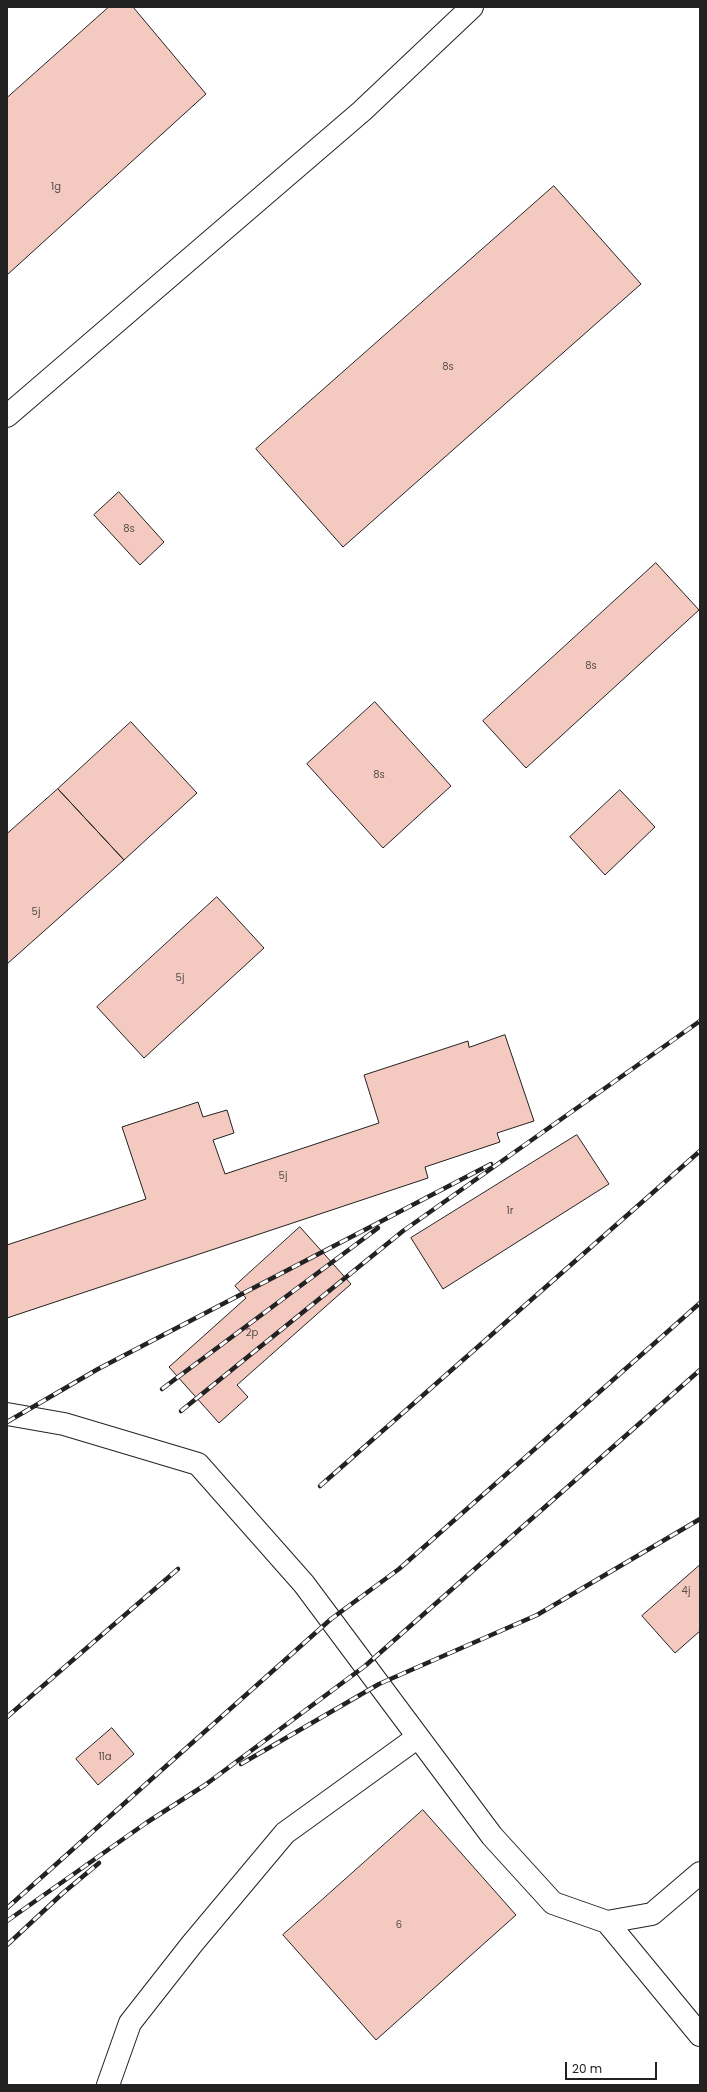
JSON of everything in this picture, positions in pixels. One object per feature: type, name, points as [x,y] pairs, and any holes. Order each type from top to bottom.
[{"type":"lane","points":[[7,416],[362,111],[472,7]]},
{"type":"lane","points":[[7,1414],[64,1424],[198,1464],[304,1584],[492,1836],[553,1903],[607,1922],[652,1914],[700,1873]]},
{"type":"lane","points":[[108,2085],[130,2023],[192,1944],[285,1833],[418,1738]]},
{"type":"lane","points":[[607,1922],[700,2035]]},
{"type":"building","points":[[109,7],[133,7],[206,94],[7,275],[7,98]]},
{"type":"building","points":[[554,186],[641,284],[343,547],[256,449]]},
{"type":"building","points":[[119,492],[164,542],[140,565],[94,515]]},
{"type":"building","points":[[656,563],[699,610],[526,768],[483,721]]},
{"type":"building","points":[[375,702],[451,786],[383,848],[307,764]]},
{"type":"building","points":[[131,722],[197,793],[124,860],[58,789]]},
{"type":"building","points":[[58,789],[124,860],[7,964],[7,834]]},
{"type":"building","points":[[620,790],[655,827],[605,875],[570,837]]},
{"type":"building","points":[[217,897],[264,948],[144,1058],[97,1007]]},
{"type":"building","points":[[505,1035],[534,1121],[497,1133],[500,1142],[425,1167],[428,1178],[7,1318],[7,1245],[146,1199],[122,1127],[198,1102],[203,1117],[227,1110],[234,1133],[213,1140],[225,1174],[379,1123],[364,1075],[468,1041],[469,1047]]},
{"type":"building","points":[[577,1135],[609,1184],[443,1289],[411,1238]]},
{"type":"building","points":[[300,1227],[351,1284],[237,1385],[248,1397],[219,1423],[169,1367],[246,1298],[235,1286]]},
{"type":"building","points":[[700,1565],[700,1631],[675,1653],[642,1616]]},
{"type":"building","points":[[112,1728],[134,1754],[98,1785],[76,1759]]},
{"type":"building","points":[[423,1810],[516,1915],[376,2040],[283,1935]]},
{"type":"railway","points":[[181,1411],[403,1231],[700,1021]]},
{"type":"railway","points":[[320,1486],[700,1151]]},
{"type":"railway","points":[[7,1422],[98,1369],[491,1164]]},
{"type":"railway","points":[[162,1389],[378,1228]]},
{"type":"railway","points":[[7,1908],[331,1619],[399,1569],[700,1303]]},
{"type":"railway","points":[[7,1921],[146,1823],[205,1785],[365,1666],[700,1370]]},
{"type":"railway","points":[[241,1764],[379,1684],[537,1615],[700,1519]]},
{"type":"railway","points":[[7,1717],[178,1569]]},
{"type":"railway","points":[[7,1945],[63,1893],[99,1863]]}]
